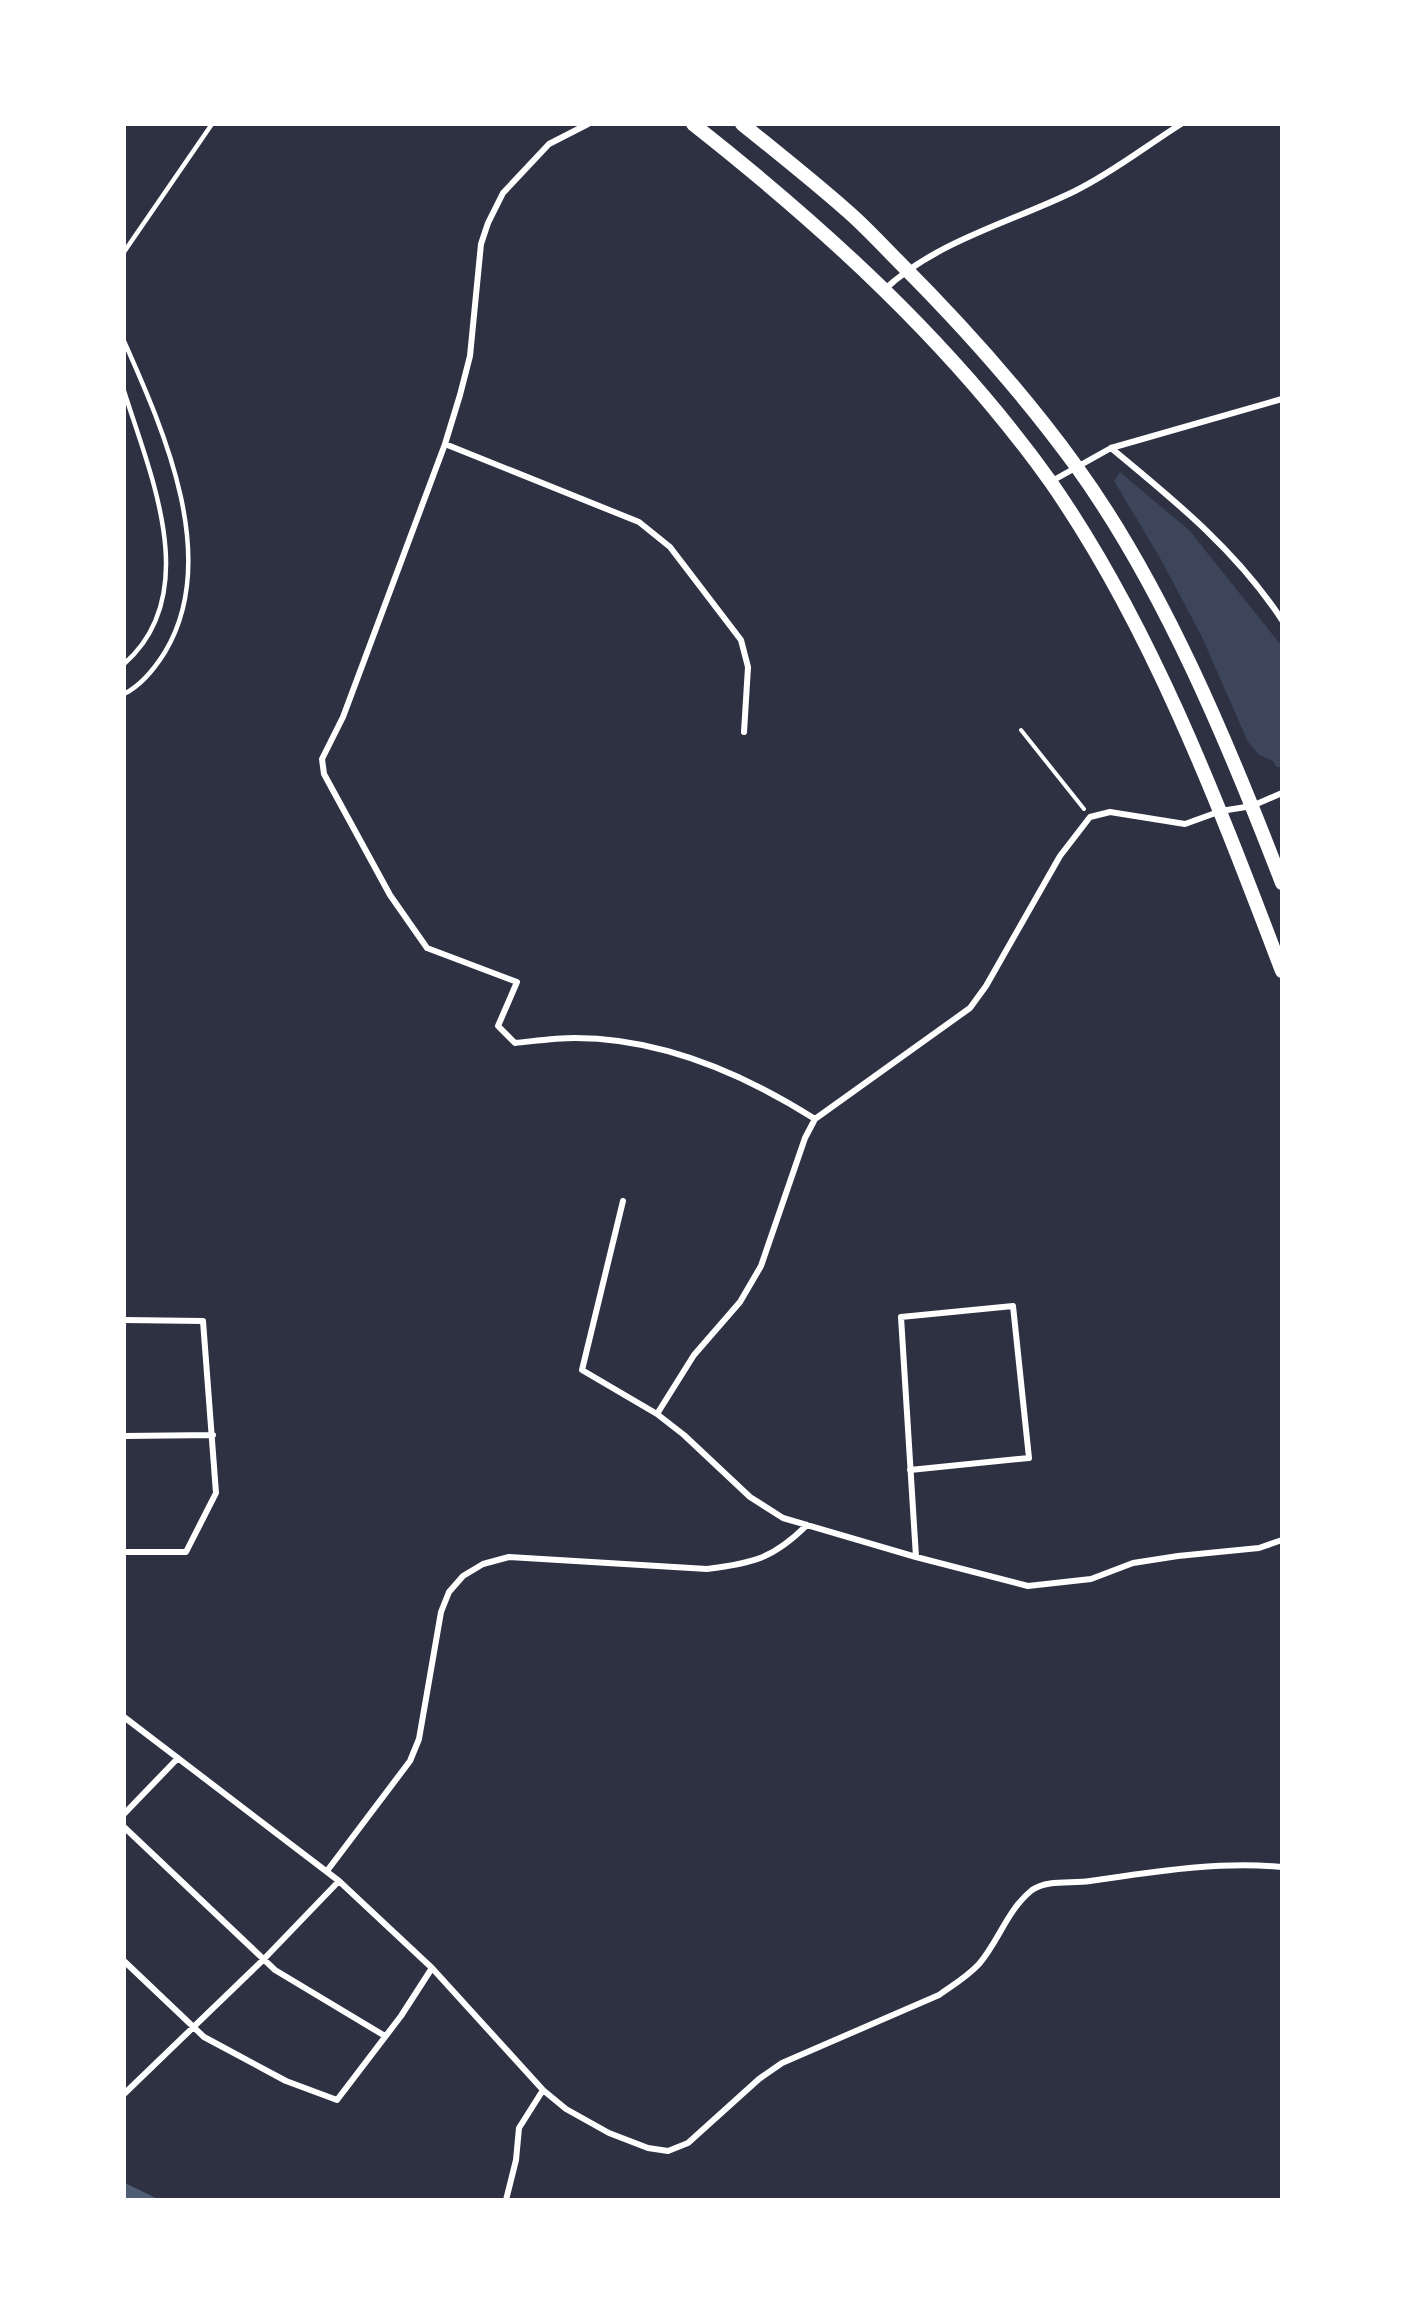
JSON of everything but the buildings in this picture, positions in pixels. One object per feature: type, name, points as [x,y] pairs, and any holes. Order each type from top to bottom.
[{"type":"highway","points":[[693,124],[810,221],[884,290],[950,357],[1050,482],[1100,561],[1134,625],[1221,812],[1281,971]]},
{"type":"highway","points":[[742,124],[846,210],[906,269],[985,352],[1077,468],[1129,550],[1196,678],[1252,806],[1281,883]]},
{"type":"street","points":[[588,124],[549,144],[504,193],[488,224],[481,244],[470,356],[445,444],[343,717],[322,759],[324,774],[390,895],[428,948],[517,982],[498,1026],[516,1043],[576,1038],[624,1043],[678,1055],[720,1068],[774,1093],[815,1119]]},
{"type":"street","points":[[884,290],[906,269],[995,225],[1077,190],[1180,124]]},
{"type":"street","points":[[1050,482],[1111,448],[1281,399]]},
{"type":"street","points":[[445,444],[639,522],[670,547],[741,640],[748,667],[744,732]]},
{"type":"street","points":[[1111,448],[1194,518],[1259,586],[1281,620]]},
{"type":"street","points":[[657,1414],[694,1355],[740,1302],[761,1266],[806,1138],[815,1119],[970,1008],[986,986],[1060,856],[1090,817],[1110,812],[1185,824],[1221,812],[1252,806],[1281,793]]},
{"type":"street","points":[[623,1201],[582,1370],[657,1414],[684,1435],[750,1497],[783,1518],[916,1557],[1028,1586],[1091,1579],[1133,1563],[1259,1548],[1281,1540]]},
{"type":"street","points":[[910,1470],[1029,1458],[1013,1306],[901,1317],[910,1470],[916,1557]]},
{"type":"street","points":[[124,1320],[203,1321],[216,1493],[186,1552],[124,1552]]},
{"type":"street","points":[[124,1436],[213,1435]]},
{"type":"street","points":[[327,1871],[410,1761],[419,1738],[441,1612],[449,1592],[463,1576],[483,1564],[509,1557],[707,1569],[736,1565],[762,1559],[786,1546],[807,1525]]},
{"type":"street","points":[[124,1717],[339,1881],[432,1968],[543,2090],[566,2109],[609,2133],[648,2148],[668,2151],[688,2143],[741,2095],[782,2063],[939,1995],[963,1979],[980,1962],[1014,1908],[1034,1889],[1055,1883],[1088,1881],[1141,1871],[1256,1864],[1281,1867]]},
{"type":"street","points":[[124,1814],[178,1758]]},
{"type":"street","points":[[124,1827],[275,1970],[385,2036]]},
{"type":"street","points":[[124,2094],[263,1960],[339,1881]]},
{"type":"street","points":[[124,1961],[204,2037],[286,2081],[337,2100],[401,2016],[432,1968]]},
{"type":"street","points":[[506,2199],[516,2160],[519,2128],[543,2090]]},
{"type":"lane","points":[[124,252],[212,124]]},
{"type":"lane","points":[[124,341],[150,399],[180,492],[190,577],[183,615],[171,642],[155,668],[124,694]]},
{"type":"lane","points":[[124,391],[163,518],[167,571],[162,604],[153,629],[140,650],[124,664]]},
{"type":"path","points":[[1021,730],[1090,817]]},
{"type":"shaded area","points":[[1120,472],[1189,530],[1281,645],[1281,767],[1276,767],[1273,761],[1259,755],[1248,742],[1202,637],[1160,558],[1114,481]]},
{"type":"shaded area","points":[[125,2183],[158,2199],[125,2199]]}]
